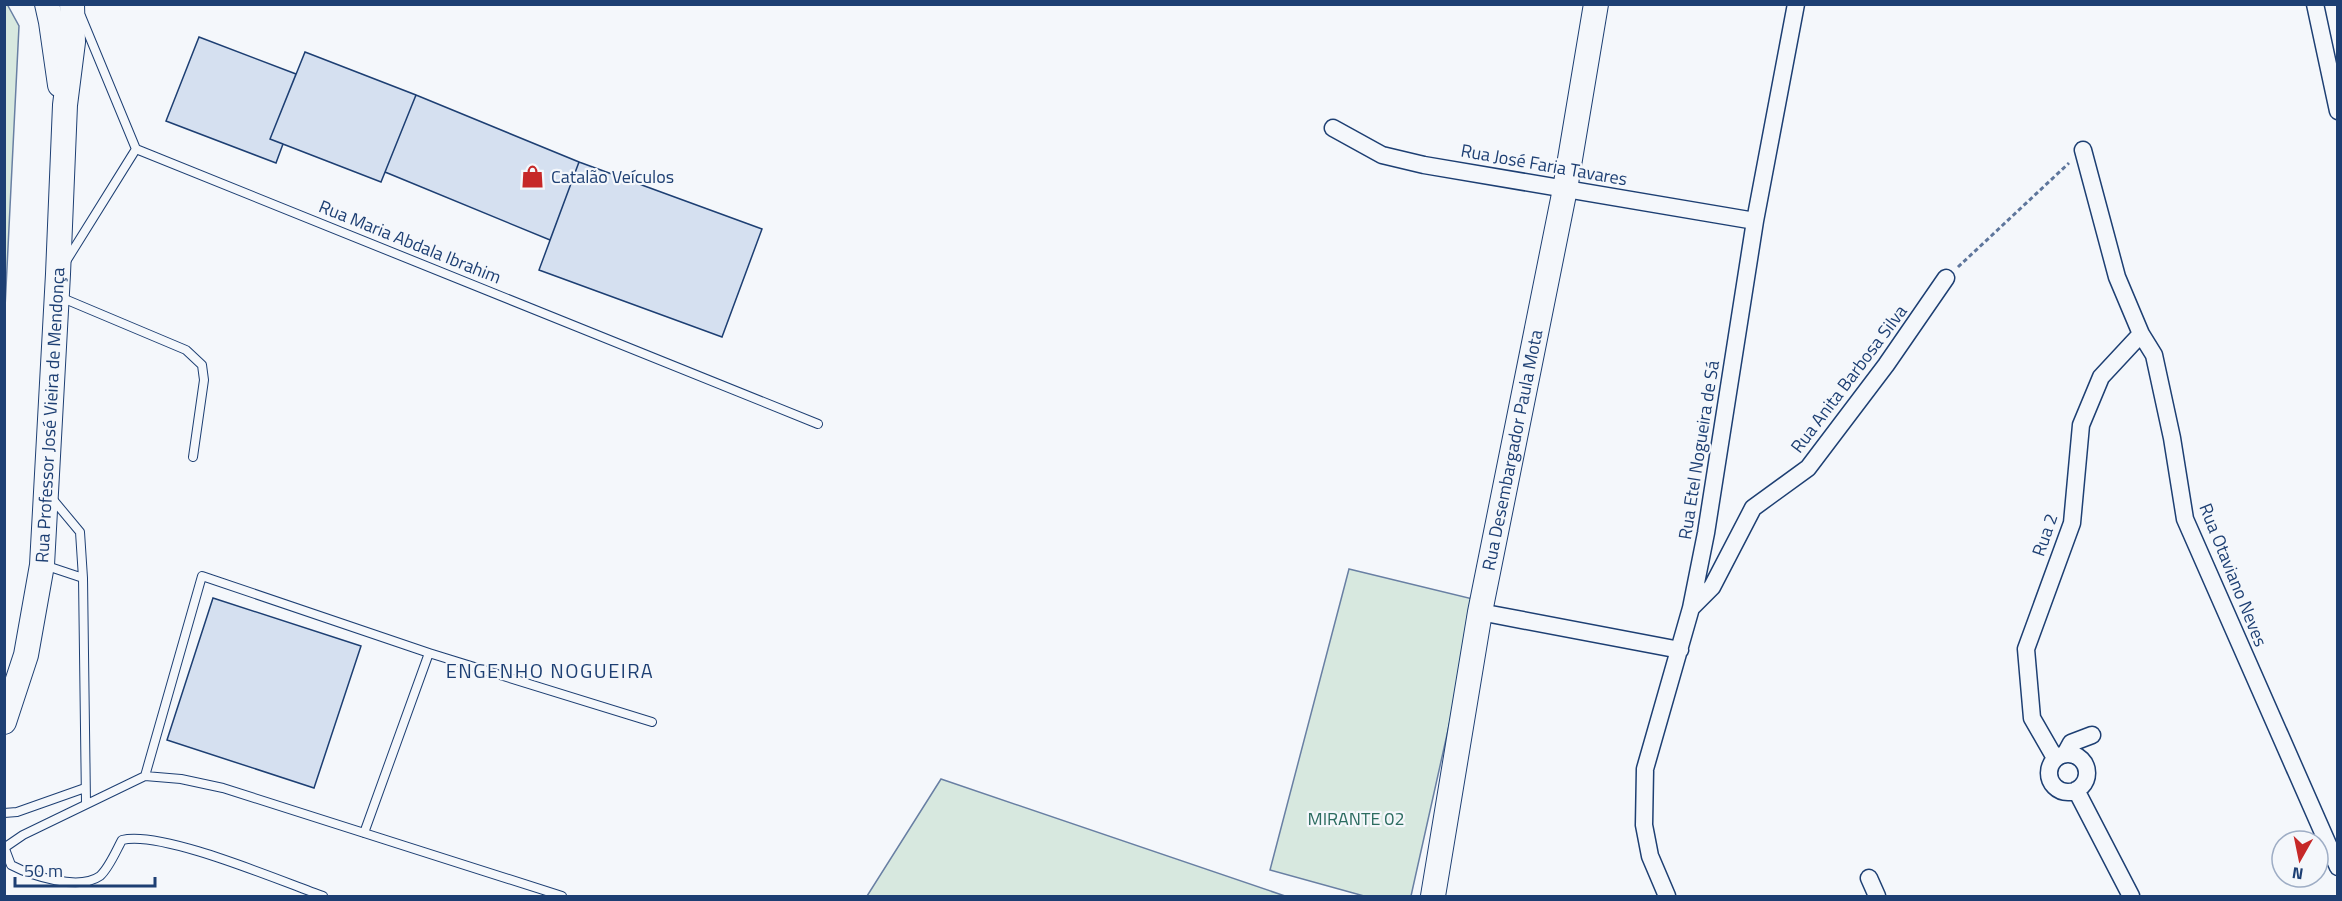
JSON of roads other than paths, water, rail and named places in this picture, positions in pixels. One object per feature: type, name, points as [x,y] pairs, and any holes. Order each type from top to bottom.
[{"type":"street","name":"Rua Professor José Vieira de Mendonça","points":[[47,4],[65,105]]},
{"type":"street","name":"Rua Professor José Vieira de Mendonça","points":[[4,722],[26,654],[42,565],[58,285],[65,105],[73,42],[74,4]]},
{"type":"street","name":"Rua Desembargador Paula Mota","points":[[1433,897],[1480,612],[1565,189],[1596,4]]},
{"type":"street","name":"Rua Etel Nogueira de Sá","points":[[1667,897],[1650,856],[1644,825],[1645,769],[1691,608],[1706,533],[1755,221],[1796,4]]},
{"type":"street","points":[[2315,4],[2337,111]]},
{"type":"street","name":"Rua José Faria Tavares","points":[[1333,128],[1382,155],[1424,165],[1755,221]]},
{"type":"street","name":"Rua Otaviano Neves","points":[[2083,150],[2117,277],[2141,334],[2154,355],[2172,438],[2185,519],[2337,867]]},
{"type":"street","name":"Rua Anita Barbosa Silva","points":[[1691,608],[1712,587],[1753,508],[1808,468],[1886,365],[1946,278]]},
{"type":"street","name":"Rua 2","points":[[2060,756],[2032,718],[2026,649],[2072,523],[2081,425],[2101,377],[2141,334]]},
{"type":"street","points":[[1480,612],[1680,650]]},
{"type":"street","points":[[2060,756],[2076,756],[2085,764],[2087,776],[2085,782],[2076,790],[2058,789],[2050,780],[2049,768],[2071,743],[2092,735]]},
{"type":"street","points":[[2076,790],[2131,897]]},
{"type":"street","points":[[1869,878],[1877,897]]},
{"type":"lane","points":[[74,4],[136,149],[58,285],[103,314],[186,350],[202,365],[204,380],[193,457]]},
{"type":"lane","name":"Rua Maria Abdala Ibrahim","points":[[136,149],[818,424]]},
{"type":"lane","points":[[46,491],[80,532],[86,803]]},
{"type":"lane","points":[[42,565],[82,578]]},
{"type":"lane","points":[[145,776],[202,576],[429,653],[652,722]]},
{"type":"lane","points":[[364,833],[429,653]]},
{"type":"lane","points":[[323,897],[204,854],[161,842],[132,838],[122,840],[101,875],[88,882],[69,882],[30,875],[11,865],[5,848],[23,835],[145,776],[181,779],[223,788],[562,897]]},
{"type":"lane","points":[[4,813],[17,812],[85,788]]},
{"type":"place","name":"Catalão Veículos","points":[[533,177]]},
{"type":"district","name":"ENGENHO NOGUEIRA","points":[[550,671]]},
{"type":"park label","name":"MIRANTE 02","points":[[1356,819]]}]
